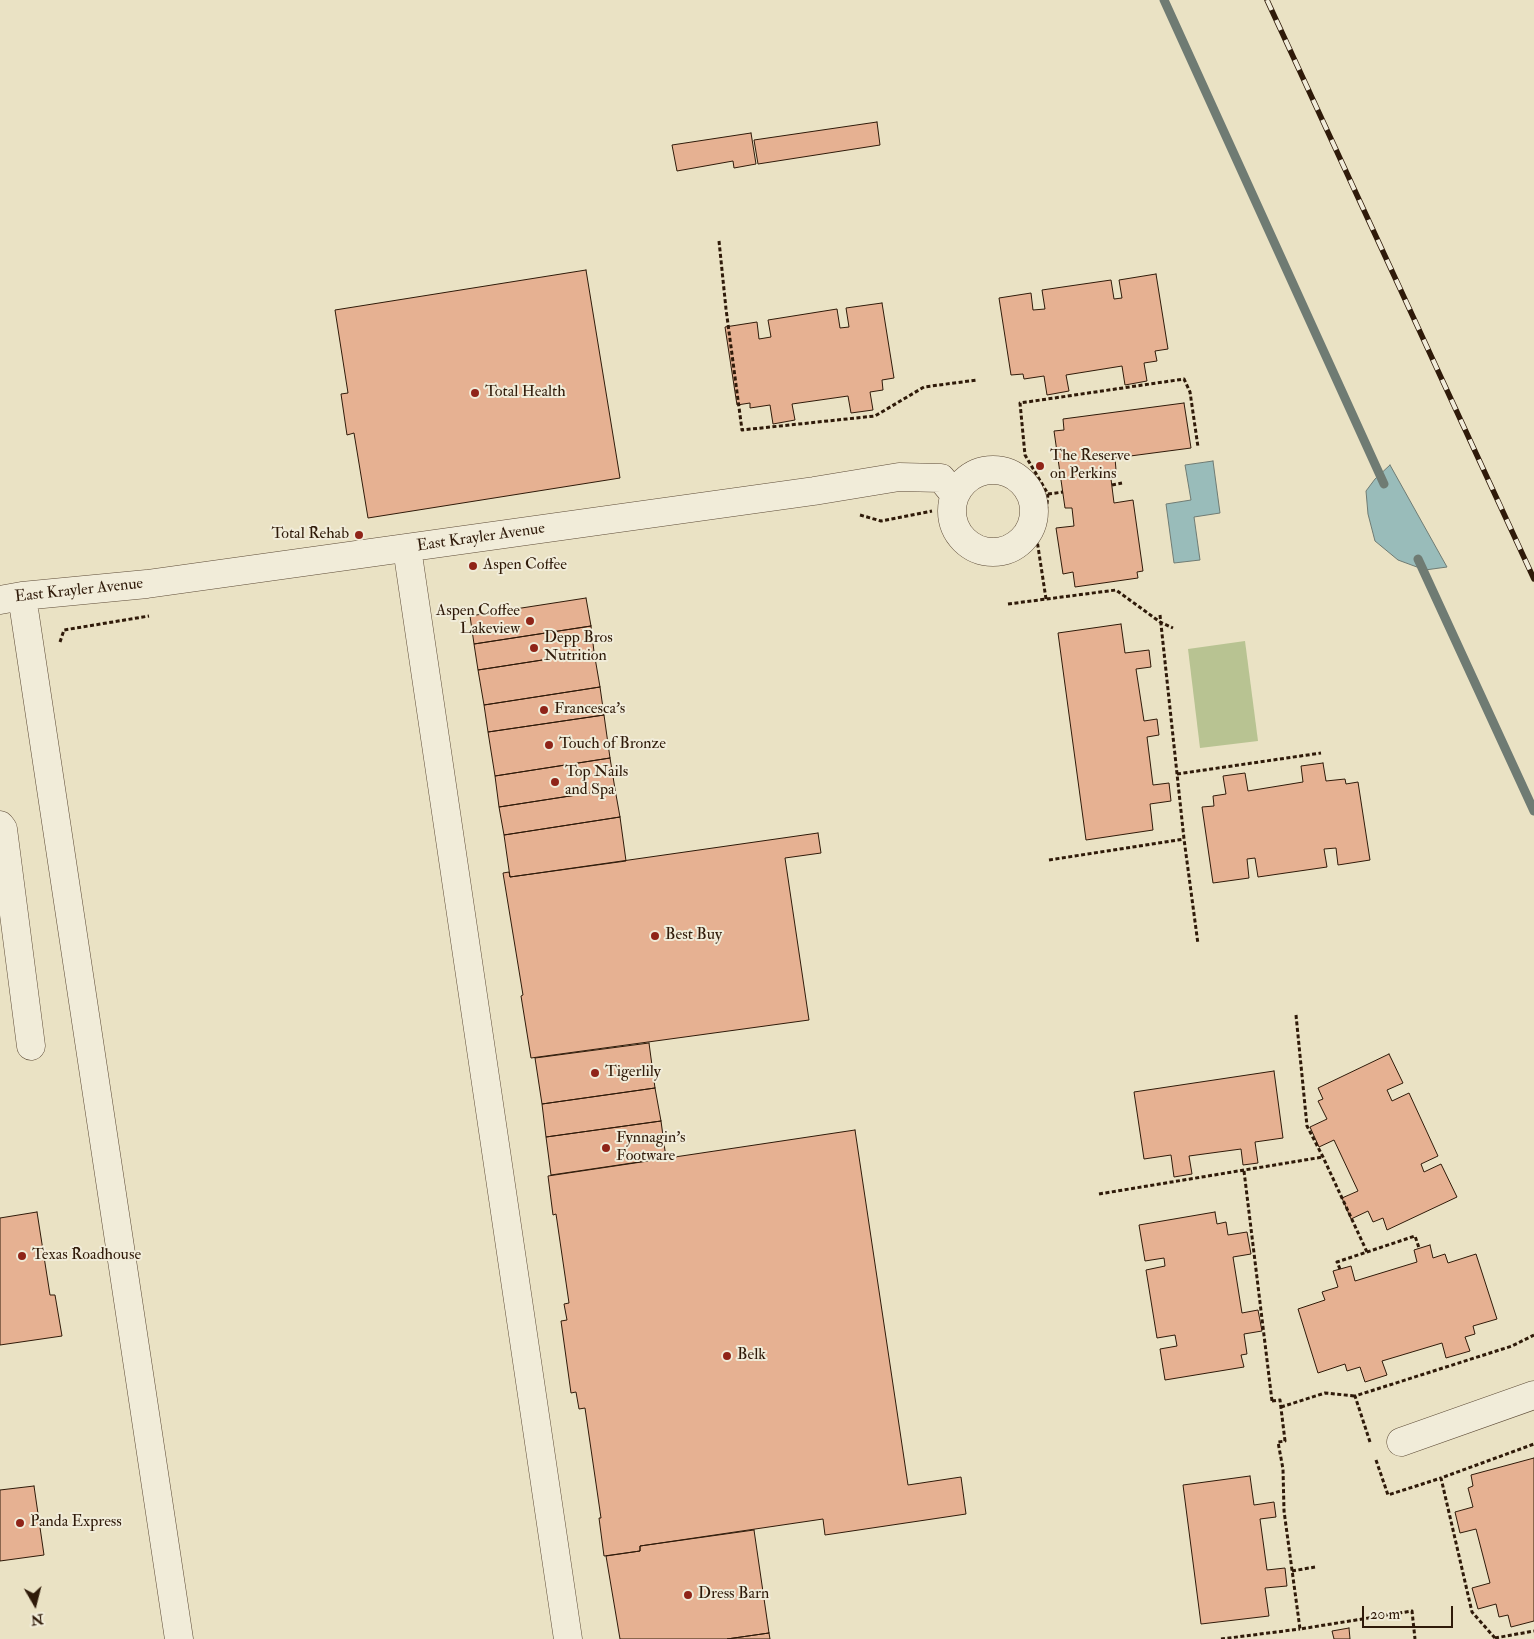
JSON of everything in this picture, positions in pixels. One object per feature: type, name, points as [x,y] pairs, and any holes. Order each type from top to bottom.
[{"type":"street","name":"East Krayler Avenue","points":[[11,598],[147,584],[814,491],[899,477],[941,478],[954,494]]},
{"type":"street","points":[[407,548],[568,1639]]},
{"type":"street","points":[[11,598],[179,1639]]},
{"type":"street","points":[[0,825],[3,829],[31,1046]]},
{"type":"street","points":[[1401,1442],[1534,1395]]},
{"type":"path","points":[[719,241],[742,430],[875,416],[924,387],[977,380]]},
{"type":"path","points":[[1046,599],[1036,540],[1045,524],[1048,494],[1025,454],[1020,403],[1184,379],[1190,392],[1198,447]]},
{"type":"path","points":[[1112,485],[1122,484]]},
{"type":"path","points":[[1048,494],[1063,492]]},
{"type":"path","points":[[1008,604],[1116,590],[1160,622],[1173,628]]},
{"type":"path","points":[[1160,615],[1184,839],[1198,944]]},
{"type":"path","points":[[1177,774],[1321,753]]},
{"type":"path","points":[[1049,860],[1184,839]]},
{"type":"path","points":[[1296,1015],[1307,1126],[1367,1252]]},
{"type":"path","points":[[1099,1194],[1323,1158]]},
{"type":"path","points":[[1244,1171],[1272,1401],[1280,1400],[1286,1440],[1278,1442],[1283,1468],[1284,1511],[1300,1630]]},
{"type":"path","points":[[1340,1269],[1337,1262],[1414,1236],[1419,1248]]},
{"type":"path","points":[[1281,1408],[1325,1393],[1355,1396]]},
{"type":"path","points":[[1534,1444],[1441,1478],[1472,1612],[1495,1638],[1534,1631]]},
{"type":"path","points":[[1292,1571],[1314,1567]]},
{"type":"path","points":[[1222,1639],[1300,1630],[1412,1611],[1416,1639]]},
{"type":"green space","points":[[1245,641],[1258,741],[1200,748],[1188,649]]},
{"type":"water","points":[[1213,461],[1220,513],[1194,517],[1200,560],[1174,563],[1166,504],[1191,500],[1185,465]]},
{"type":"water","points":[[1390,465],[1447,567],[1425,570],[1398,560],[1375,541],[1368,514],[1366,491],[1375,479]]},
{"type":"building","points":[[877,122],[880,145],[758,164],[754,140]]},
{"type":"building","points":[[751,133],[756,164],[734,168],[733,161],[677,171],[672,145]]},
{"type":"building","name":"Total Health","points":[[586,270],[620,478],[368,518],[354,433],[347,435],[341,394],[348,393],[335,310]]},
{"type":"building","points":[[1156,274],[1168,349],[1155,351],[1157,361],[1144,363],[1147,381],[1125,385],[1122,366],[1066,375],[1069,391],[1047,395],[1044,376],[1024,379],[1023,374],[1011,375],[999,298],[1031,293],[1033,310],[1045,309],[1042,290],[1111,280],[1114,299],[1122,298],[1119,280]]},
{"type":"building","points":[[882,303],[894,378],[882,380],[883,390],[870,392],[873,410],[851,413],[848,396],[792,404],[795,420],[773,424],[770,405],[750,408],[750,403],[737,405],[725,327],[757,322],[759,339],[771,337],[768,320],[837,309],[840,328],[849,327],[846,308]]},
{"type":"building","points":[[1184,403],[1191,448],[1115,458],[1116,470],[1110,471],[1114,503],[1133,500],[1143,571],[1137,572],[1138,578],[1075,587],[1073,572],[1063,574],[1056,528],[1074,526],[1072,508],[1065,508],[1054,431],[1064,430],[1063,419]]},
{"type":"building","name":"Aspen Coffee Lakeview","points":[[586,598],[591,626],[474,644],[470,616]]},
{"type":"building","points":[[1121,624],[1125,653],[1149,650],[1151,667],[1136,669],[1144,721],[1157,719],[1159,735],[1147,737],[1153,785],[1169,783],[1171,801],[1150,804],[1153,830],[1086,840],[1058,633]]},
{"type":"building","name":"Depp Bros Nutrition","points":[[591,626],[594,652],[478,670],[474,644]]},
{"type":"building","points":[[594,652],[600,687],[484,705],[478,670]]},
{"type":"building","name":"Francesca's","points":[[600,687],[604,715],[488,732],[484,705]]},
{"type":"building","name":"Touch of Bronze","points":[[604,715],[610,758],[495,776],[488,732]]},
{"type":"building","name":"Top Nails and Spa","points":[[610,758],[615,789],[499,807],[495,776]]},
{"type":"building","points":[[1323,763],[1326,781],[1345,779],[1346,784],[1358,782],[1370,860],[1338,865],[1336,848],[1324,849],[1327,867],[1258,877],[1255,858],[1247,859],[1249,878],[1213,883],[1202,807],[1214,806],[1213,796],[1226,794],[1223,776],[1245,773],[1248,791],[1303,782],[1301,766]]},
{"type":"building","points":[[615,789],[620,817],[504,835],[499,807]]},
{"type":"building","points":[[620,817],[626,861],[510,877],[504,835]]},
{"type":"building","name":"Best Buy","points":[[818,833],[821,853],[785,858],[809,1020],[531,1058],[521,996],[523,995],[503,873],[509,872],[510,877]]},
{"type":"building","name":"Tigerlily","points":[[649,1043],[655,1088],[542,1104],[535,1058]]},
{"type":"building","points":[[1389,1054],[1403,1083],[1387,1090],[1392,1101],[1409,1093],[1438,1156],[1421,1164],[1424,1172],[1441,1164],[1457,1197],[1387,1230],[1383,1218],[1373,1222],[1368,1211],[1351,1219],[1342,1198],[1358,1191],[1334,1140],[1319,1147],[1310,1127],[1327,1119],[1318,1101],[1323,1099],[1318,1088]]},
{"type":"building","points":[[1274,1071],[1283,1138],[1255,1142],[1258,1163],[1243,1165],[1241,1149],[1189,1156],[1192,1174],[1174,1177],[1171,1155],[1144,1159],[1134,1092]]},
{"type":"building","points":[[655,1088],[661,1121],[546,1137],[542,1104]]},
{"type":"building","name":"Fynnagin's Footware","points":[[661,1121],[666,1158],[551,1175],[546,1137]]},
{"type":"building","name":"Belk","points":[[855,1130],[908,1485],[961,1477],[966,1514],[825,1535],[823,1519],[640,1546],[640,1551],[604,1556],[599,1518],[601,1518],[585,1408],[579,1409],[576,1392],[571,1393],[561,1321],[567,1320],[564,1304],[569,1303],[556,1214],[553,1215],[548,1176]]},
{"type":"building","name":"Texas Roadhouse","points":[[37,1212],[50,1295],[55,1295],[62,1336],[0,1345],[0,1218]]},
{"type":"building","points":[[1215,1212],[1217,1224],[1226,1222],[1228,1235],[1247,1232],[1251,1254],[1233,1257],[1242,1313],[1258,1310],[1262,1331],[1244,1334],[1247,1354],[1241,1355],[1244,1367],[1165,1380],[1160,1349],[1177,1346],[1175,1335],[1157,1338],[1146,1270],[1165,1266],[1164,1258],[1145,1261],[1139,1225]]},
{"type":"building","points":[[1430,1245],[1433,1258],[1445,1254],[1448,1263],[1476,1254],[1497,1319],[1473,1326],[1475,1334],[1465,1337],[1470,1351],[1446,1358],[1442,1343],[1382,1361],[1387,1375],[1365,1382],[1360,1367],[1347,1371],[1345,1364],[1318,1373],[1298,1309],[1325,1300],[1322,1292],[1338,1287],[1333,1271],[1351,1266],[1355,1281],[1417,1262],[1414,1250]]},
{"type":"building","points":[[1534,1458],[1534,1621],[1511,1627],[1508,1615],[1499,1617],[1496,1604],[1478,1609],[1472,1588],[1490,1583],[1476,1529],[1460,1533],[1455,1512],[1473,1507],[1468,1488],[1473,1486],[1471,1475]]},
{"type":"building","points":[[1250,1476],[1254,1505],[1274,1502],[1276,1517],[1260,1519],[1267,1570],[1285,1568],[1287,1586],[1265,1588],[1269,1616],[1201,1624],[1183,1485]]},
{"type":"building","name":"Panda Express","points":[[34,1486],[44,1555],[0,1561],[0,1490]]},
{"type":"building","name":"Dress Barn","points":[[754,1530],[769,1633],[727,1639],[620,1639],[606,1556],[640,1551],[640,1546]]},
{"type":"building","points":[[1349,1628],[1350,1639],[1334,1639],[1332,1631]]},
{"type":"building","points":[[769,1633],[770,1639],[727,1639]]},
{"type":"waterway","points":[[1164,0],[1384,484]]},
{"type":"waterway","points":[[1418,559],[1534,811]]},
{"type":"railway","points":[[1267,0],[1534,579]]},
{"type":"place","name":"Total Health","points":[[475,393]]},
{"type":"place","name":"The Reserve on Perkins","points":[[1040,466]]},
{"type":"place","name":"Total Rehab","points":[[359,535]]},
{"type":"place","name":"Aspen Coffee","points":[[473,566]]},
{"type":"place","name":"Aspen Coffee Lakeview","points":[[530,621]]},
{"type":"place","name":"Depp Bros Nutrition","points":[[534,648]]},
{"type":"place","name":"Francesca's","points":[[544,710]]},
{"type":"place","name":"Touch of Bronze","points":[[549,745]]},
{"type":"place","name":"Top Nails and Spa","points":[[555,782]]},
{"type":"place","name":"Best Buy","points":[[655,936]]},
{"type":"place","name":"Tigerlily","points":[[595,1073]]},
{"type":"place","name":"Fynnagin's Footware","points":[[606,1148]]},
{"type":"place","name":"Texas Roadhouse","points":[[22,1256]]},
{"type":"place","name":"Belk","points":[[727,1356]]},
{"type":"place","name":"Panda Express","points":[[20,1523]]},
{"type":"place","name":"Dress Barn","points":[[688,1595]]}]
